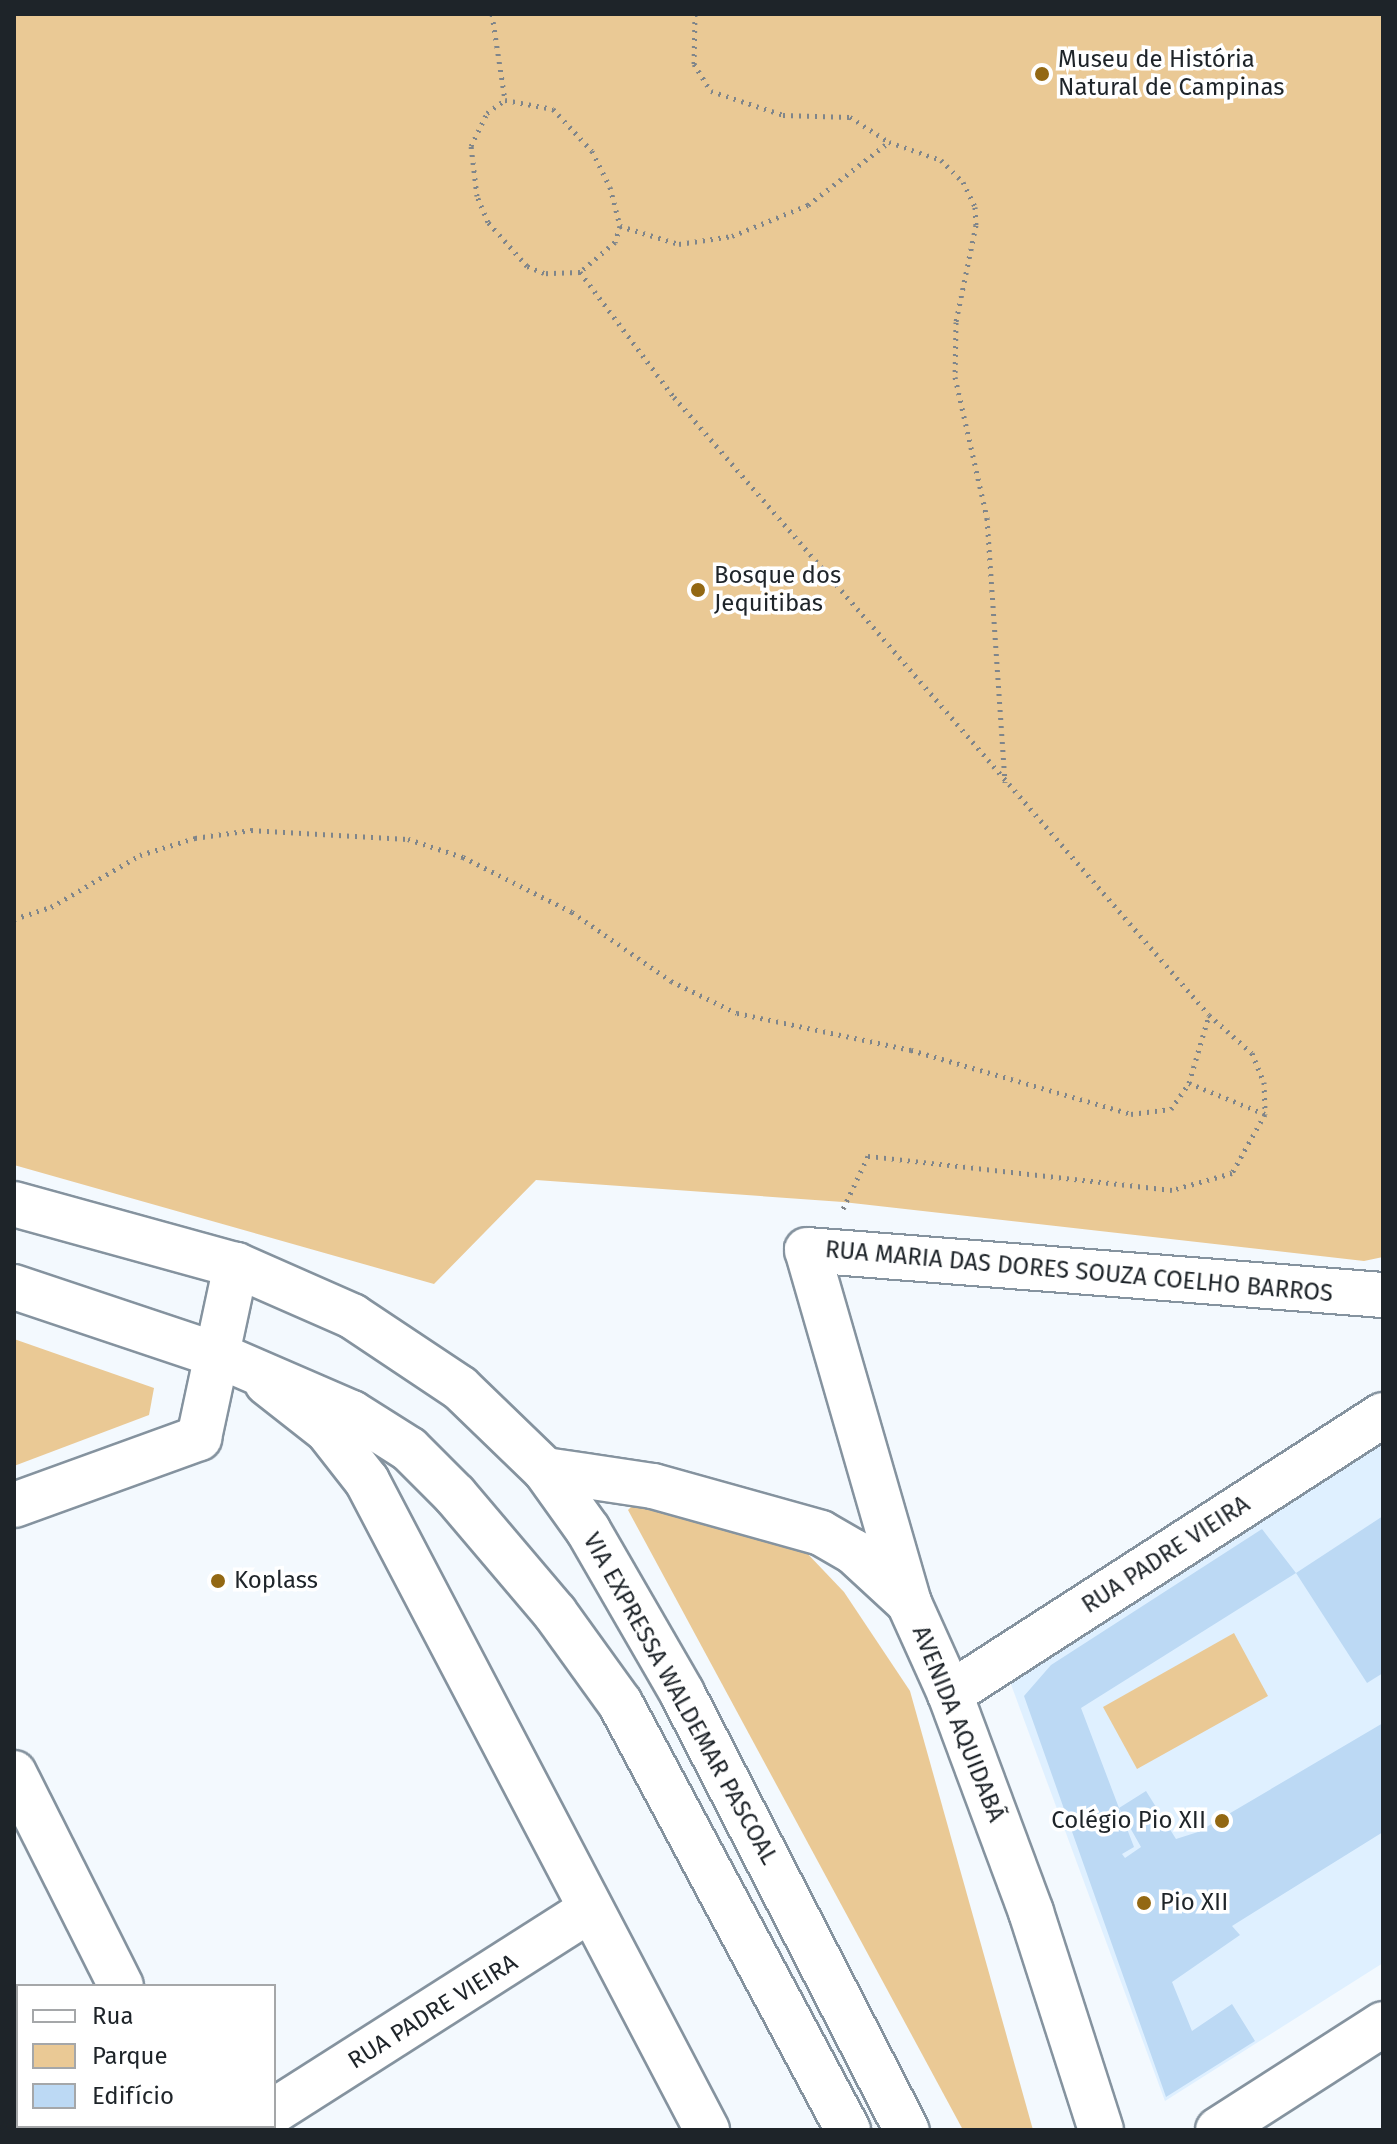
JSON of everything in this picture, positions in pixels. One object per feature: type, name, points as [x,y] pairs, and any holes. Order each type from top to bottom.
[{"type":"main road","name":"VIA EXPRESSA WALDEMAR PASCOAL","points":[[14,1204],[236,1265],[352,1316],[460,1388],[545,1470],[588,1530],[682,1693],[907,2130]]},
{"type":"main road","name":"RUA MARIA DAS DORES SOUZA COELHO BARROS","points":[[909,1603],[807,1250],[1383,1295]]},
{"type":"main road","points":[[14,1505],[199,1438],[235,1362],[236,1265]]},
{"type":"main road","points":[[14,1287],[235,1362],[352,1413],[409,1449],[555,1613],[620,1703],[848,2130]]},
{"type":"main road","points":[[235,1362],[327,1430],[367,1481],[707,2130]]},
{"type":"main road","name":"RUA PADRE VIEIRA","points":[[950,1694],[1383,1415]]},
{"type":"main road","name":"AVENIDA AQUIDABÃ","points":[[545,1470],[653,1486],[821,1533],[854,1552],[909,1603],[950,1694],[1031,1912],[1101,2130]]},
{"type":"main road","points":[[14,1773],[120,1984]]},
{"type":"main road","name":"RUA PADRE VIEIRA","points":[[276,2110],[590,1910]]},
{"type":"main road","points":[[1218,2130],[1383,2024]]},
{"type":"path","points":[[492,14],[505,100]]},
{"type":"path","points":[[695,14],[694,64],[711,91],[783,115],[850,117],[889,142],[953,168],[975,207],[974,244],[956,322],[955,377],[987,518],[1005,782]]},
{"type":"path","points":[[505,100],[553,109],[574,128],[610,187],[620,226],[606,255],[580,272],[544,273],[527,266],[488,222],[477,196],[471,146],[487,113],[505,100]]},
{"type":"path","points":[[620,226],[679,244],[732,236],[808,205],[889,142]]},
{"type":"path","points":[[580,272],[674,397],[1005,782],[1209,1015],[1252,1053],[1264,1082],[1265,1114],[1232,1173],[1172,1190],[868,1156],[843,1202]]},
{"type":"path","points":[[14,919],[51,907],[140,855],[195,838],[251,830],[408,839],[463,857],[572,912],[671,981],[737,1013],[911,1050],[1131,1114],[1171,1109],[1189,1083],[1209,1015]]},
{"type":"path","points":[[1189,1083],[1265,1114]]},
{"type":"shaded area","name":"Colégio Pio XII","points":[[1383,1432],[1383,1963],[1165,2101],[1009,1679]]},
{"type":"green space","name":"Bosque dos Jequitibas","points":[[14,14],[1383,14],[1383,1257],[1364,1261],[843,1202],[536,1180],[434,1284],[14,1165]]},
{"type":"green space","points":[[14,1339],[154,1388],[149,1415],[14,1466]]},
{"type":"green space","points":[[642,1496],[804,1550],[844,1592],[910,1691],[1033,2130],[963,2130],[628,1510]]},
{"type":"green space","points":[[1234,1633],[1268,1696],[1137,1769],[1103,1707]]},
{"type":"building","points":[[1383,1516],[1383,1673],[1367,1683],[1296,1573]]},
{"type":"building","points":[[1262,1529],[1296,1573],[1081,1708],[1119,1808],[1146,1791],[1176,1839],[1198,1832],[1383,1723],[1383,1832],[1232,1926],[1240,1935],[1172,1982],[1192,2031],[1232,2004],[1255,2041],[1166,2097],[1024,1696],[1051,1665]],"holes":[[[1119,1808],[1141,1847],[1125,1858],[1122,1854],[1134,1847]]]},
{"type":"place","name":"Museu de História Natural de Campinas","points":[[1042,74]]},
{"type":"place","name":"Bosque dos Jequitibas","points":[[698,590]]},
{"type":"place","name":"Koplass","points":[[218,1581]]},
{"type":"place","name":"Colégio Pio XII","points":[[1222,1821]]},
{"type":"place","name":"Pio XII","points":[[1144,1903]]}]
